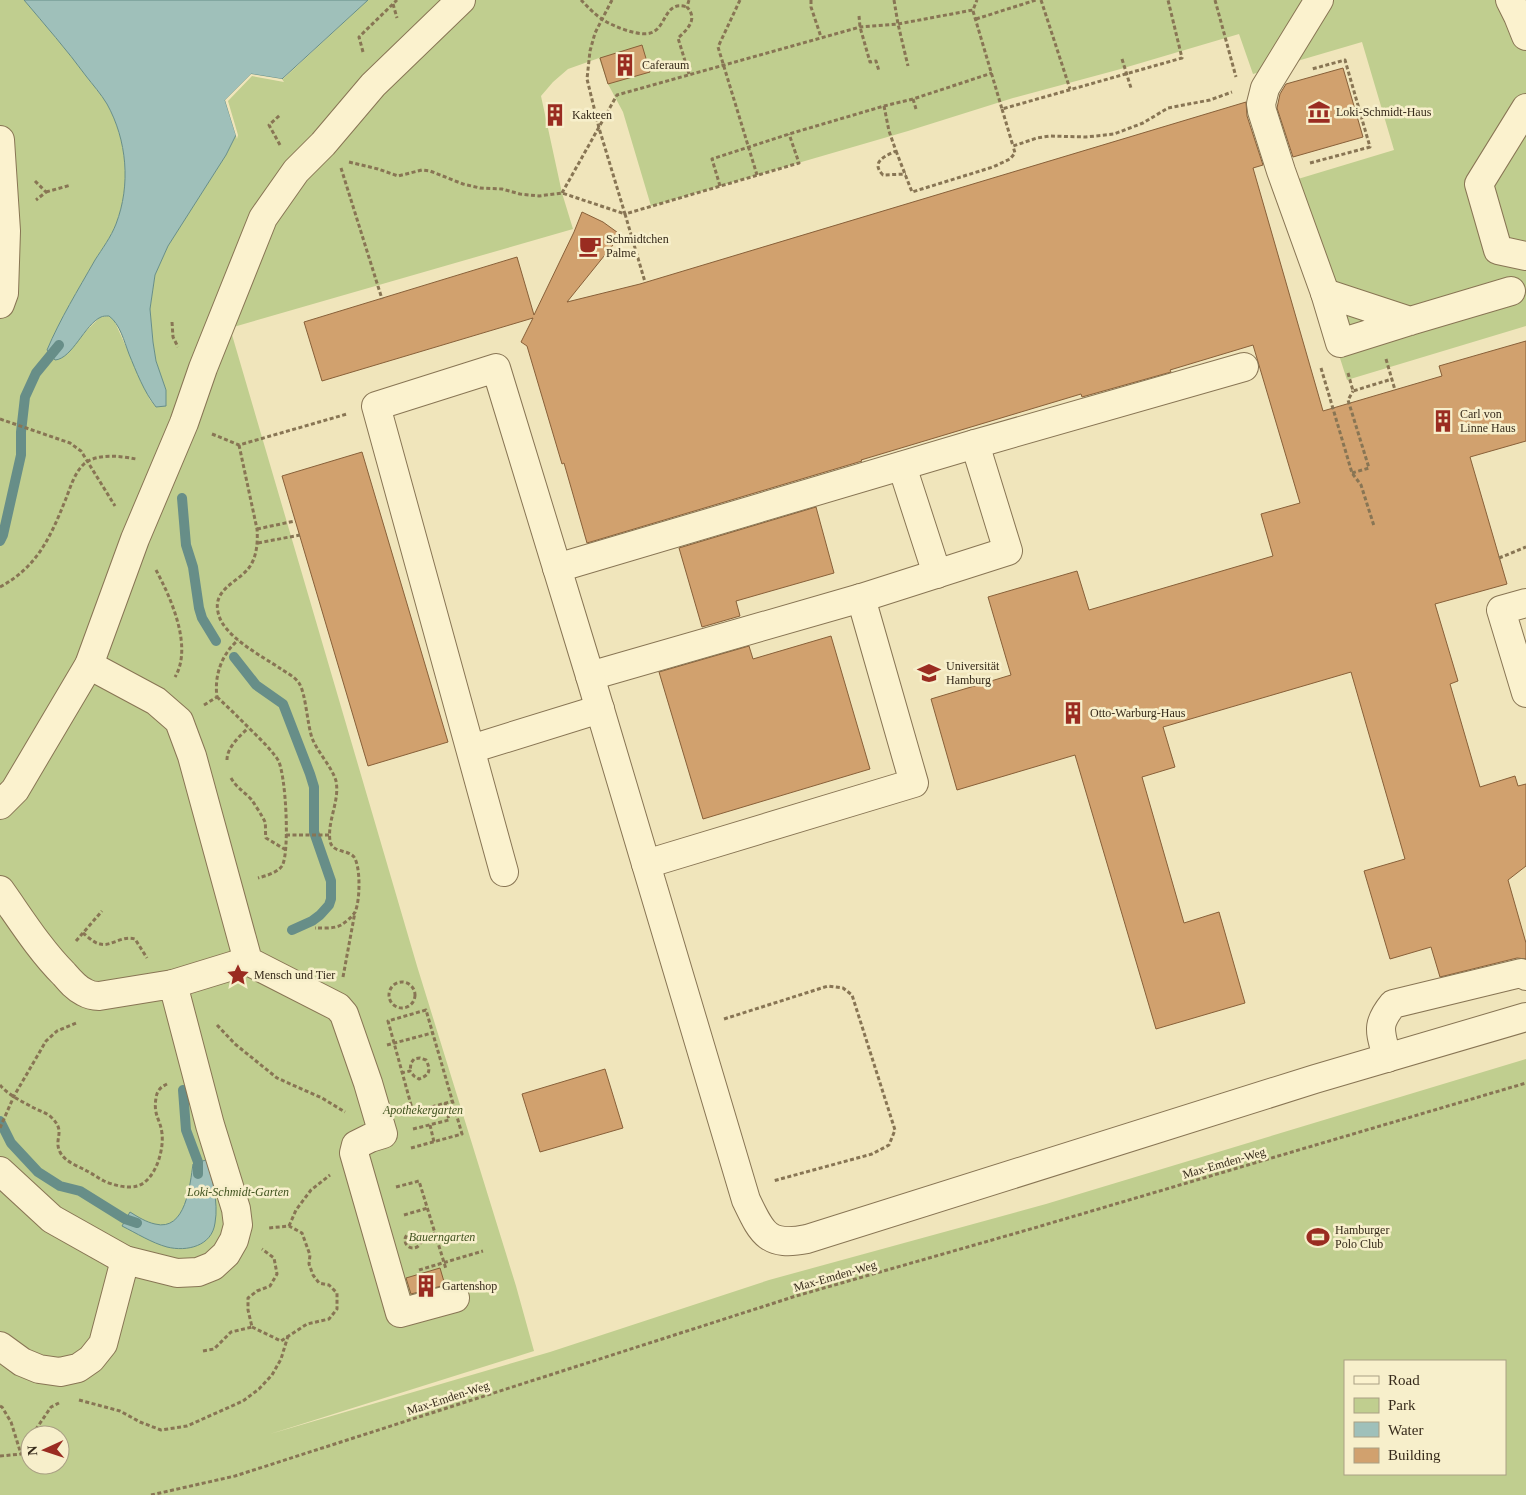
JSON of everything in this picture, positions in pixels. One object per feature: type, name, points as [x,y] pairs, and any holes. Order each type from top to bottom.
[{"type":"lane","points":[[0,805],[15,790],[89,665],[135,539],[263,218],[296,171],[330,152],[373,85],[461,0]]},
{"type":"lane","points":[[1319,0],[1265,88],[1260,104],[1281,171],[1325,293],[1340,343],[1410,320],[1518,289],[1498,250],[1479,184],[1526,108]]},
{"type":"lane","points":[[1510,0],[1526,36]]},
{"type":"lane","points":[[0,140],[6,231],[4,293],[0,304]]},
{"type":"lane","points":[[1498,250],[1526,256]]},
{"type":"lane","points":[[1325,293],[1410,320]]},
{"type":"lane","points":[[557,568],[975,444],[1244,367]]},
{"type":"lane","points":[[504,872],[376,406],[496,368],[746,1200],[759,1227],[773,1239],[789,1243],[807,1239],[1315,1078],[1526,1017]]},
{"type":"lane","points":[[590,676],[861,598],[1008,551],[975,444]]},
{"type":"lane","points":[[902,466],[937,574]]},
{"type":"lane","points":[[646,864],[914,782],[861,598]]},
{"type":"lane","points":[[1526,603],[1501,610],[1526,693]]},
{"type":"lane","points":[[89,665],[156,701],[179,722],[192,756],[248,961]]},
{"type":"lane","points":[[471,748],[600,709]]},
{"type":"lane","points":[[0,890],[56,966],[75,986],[91,996],[173,984],[248,961],[338,1007],[348,1023],[383,1134],[356,1145],[354,1153],[400,1314],[455,1298]]},
{"type":"lane","points":[[1387,1058],[1380,1029],[1383,1016],[1393,1004],[1521,973],[1526,976]]},
{"type":"lane","points":[[0,1171],[52,1220],[125,1260],[177,1273],[198,1272],[213,1266],[226,1254],[234,1240],[238,1225],[236,1210],[210,1125],[173,984]]},
{"type":"lane","points":[[0,1346],[22,1362],[39,1369],[60,1372],[78,1368],[92,1359],[103,1344],[125,1260]]},
{"type":"path","points":[[359,37],[398,0]]},
{"type":"path","points":[[581,0],[601,19],[624,29],[645,35],[655,32],[672,8],[677,5],[687,7],[692,17],[691,24],[678,38],[688,74]]},
{"type":"path","points":[[612,0],[595,33],[590,51],[587,79],[599,128],[645,282]]},
{"type":"path","points":[[687,7],[689,0]]},
{"type":"path","points":[[740,0],[718,47],[757,175]]},
{"type":"path","points":[[811,0],[811,7],[821,37]]},
{"type":"path","points":[[894,0],[908,66]]},
{"type":"path","points":[[884,106],[889,132],[912,192],[993,167],[1010,159],[1015,153],[973,10],[977,0]]},
{"type":"path","points":[[976,19],[1036,0]]},
{"type":"path","points":[[1042,0],[1070,89]]},
{"type":"path","points":[[1002,109],[1182,58],[1168,0]]},
{"type":"path","points":[[1215,0],[1226,42]]},
{"type":"path","points":[[562,193],[617,95],[860,27],[898,24],[973,10]]},
{"type":"path","points":[[859,16],[860,27],[870,62],[876,61],[879,70]]},
{"type":"path","points":[[1122,59],[1131,88]]},
{"type":"path","points":[[1281,171],[1370,147],[1345,60],[1307,71]]},
{"type":"path","points":[[720,186],[712,158],[913,99],[992,73]]},
{"type":"path","points":[[1013,146],[1050,136],[1086,137],[1114,134],[1143,123],[1168,108],[1210,100],[1239,89]]},
{"type":"path","points":[[913,99],[916,109]]},
{"type":"path","points":[[271,122],[280,114]]},
{"type":"path","points":[[330,152],[398,176],[422,170],[480,188],[502,189],[520,194],[539,196],[562,193],[625,214],[799,163],[789,134]]},
{"type":"path","points":[[896,151],[882,157],[878,168],[883,176],[906,174]]},
{"type":"path","points":[[330,152],[382,299]]},
{"type":"path","points":[[46,192],[71,185]]},
{"type":"path","points":[[1340,343],[1353,391]]},
{"type":"path","points":[[1321,368],[1352,473],[1361,485],[1374,526]]},
{"type":"path","points":[[1352,473],[1369,468],[1348,400],[1353,391],[1391,378],[1395,390]]},
{"type":"path","points":[[338,1007],[360,880],[357,862],[351,854],[332,847],[331,844],[330,835],[336,780],[311,736],[300,684],[238,640],[223,626],[218,612],[218,599],[224,588],[248,569],[258,543],[257,529],[239,445],[376,406]]},
{"type":"path","points":[[0,420],[5,420],[70,443],[81,451],[135,539],[152,562],[176,615],[182,658],[180,669],[168,689],[156,701]]},
{"type":"path","points":[[0,587],[26,569],[46,543],[73,482],[79,471],[88,462],[96,458],[115,456],[168,460]]},
{"type":"path","points":[[257,529],[295,521]]},
{"type":"path","points":[[258,543],[300,535]]},
{"type":"path","points":[[1499,558],[1526,547]]},
{"type":"path","points":[[229,887],[251,881],[278,870],[281,867],[286,850],[283,775],[278,761],[265,744],[217,696],[216,679],[221,663],[232,645],[238,640]]},
{"type":"path","points":[[210,701],[217,696]]},
{"type":"path","points":[[228,765],[227,754],[248,728]]},
{"type":"path","points":[[229,772],[238,788],[256,805],[259,814],[265,821],[266,838],[286,850]]},
{"type":"path","points":[[286,835],[330,835]]},
{"type":"path","points":[[315,928],[339,927],[355,911]]},
{"type":"path","points":[[56,966],[102,912]]},
{"type":"path","points":[[83,933],[99,944],[127,938],[135,939],[149,962]]},
{"type":"path","points":[[398,982],[410,984],[415,992],[413,1002],[405,1008],[394,1006],[389,999],[390,989],[398,982]]},
{"type":"path","points":[[695,1028],[828,986],[843,988],[852,995],[895,1130],[889,1146],[872,1154],[743,1189]]},
{"type":"path","points":[[0,1128],[14,1096],[46,1041],[66,1026],[84,1020],[85,993]]},
{"type":"path","points":[[405,1008],[406,1015]]},
{"type":"path","points":[[404,1150],[462,1134],[426,1010],[388,1021],[413,1112]]},
{"type":"path","points":[[386,1046],[432,1033]]},
{"type":"path","points":[[235,1044],[277,1078],[309,1092]]},
{"type":"path","points":[[414,1059],[426,1060],[429,1066],[425,1076],[419,1079],[410,1071],[411,1063],[414,1059]]},
{"type":"path","points":[[368,1082],[410,1071]]},
{"type":"path","points":[[396,1084],[405,1082]]},
{"type":"path","name":"Max-Emden-Weg","points":[[151,1495],[235,1476],[796,1296],[1526,1083]]},
{"type":"path","points":[[0,1085],[5,1091],[50,1116],[57,1124],[60,1132],[59,1150],[62,1156],[69,1162],[105,1181],[129,1187],[144,1183],[153,1173],[162,1152],[162,1133],[155,1114],[156,1095]]},
{"type":"path","points":[[407,1113],[453,1101]]},
{"type":"path","points":[[409,1121],[411,1130],[449,1120],[445,1103]]},
{"type":"path","points":[[430,1125],[434,1142]]},
{"type":"path","points":[[420,1181],[444,1263]]},
{"type":"path","points":[[204,1351],[214,1349],[231,1332],[252,1327],[281,1341],[307,1324],[330,1319],[337,1309],[337,1293],[329,1285],[319,1283],[312,1275],[309,1264],[310,1255],[302,1233],[289,1226],[296,1210],[311,1190]]},
{"type":"path","points":[[421,1238],[435,1233]]},
{"type":"path","points":[[252,1327],[248,1310],[248,1298],[257,1291],[270,1286],[277,1274],[274,1258],[262,1248],[260,1242]]},
{"type":"path","points":[[390,1278],[484,1251]]},
{"type":"path","points":[[78,1400],[120,1411],[140,1422],[161,1430],[187,1426],[243,1401],[259,1389],[272,1375],[281,1360],[288,1336]]},
{"type":"path","points":[[39,1425],[51,1407],[63,1401]]},
{"type":"path","points":[[0,1406],[11,1422],[20,1451]]},
{"type":"path","points":[[0,1456],[20,1454]]},
{"type":"green space","name":"Loki-Schmidt-Garten","points":[[0,0],[24,0],[56,38],[107,104],[114,118],[123,148],[125,163],[124,194],[116,224],[47,350],[60,359],[68,353],[100,317],[108,316],[114,320],[150,400],[156,407],[166,405],[166,390],[156,361],[153,342],[150,309],[155,275],[168,246],[226,155],[236,135],[225,100],[251,74],[283,79],[368,0],[1526,0],[1526,326],[1347,380],[1288,182],[1394,150],[1362,42],[1253,74],[1239,34],[1013,98],[908,131],[651,206],[623,112],[608,84],[599,58],[568,69],[541,96],[562,193],[573,229],[230,328],[417,966],[516,1286],[534,1351],[270,1434],[550,1352],[769,1280],[1046,1204],[1526,1059],[1526,1495],[0,1495]]},
{"type":"water","points":[[24,0],[368,0],[282,79],[251,74],[225,100],[236,135],[226,155],[168,246],[155,275],[150,309],[156,361],[166,390],[166,406],[156,407],[152,401],[137,374],[119,328],[109,316],[95,321],[73,348],[61,358],[55,360],[47,350],[116,224],[124,194],[125,163],[119,132],[107,104]]},
{"type":"water","points":[[209,1159],[216,1215],[213,1231],[204,1242],[197,1246],[183,1249],[167,1247],[122,1226],[130,1212],[145,1221],[155,1224],[165,1225],[174,1221],[185,1204],[193,1164]]},
{"type":"pier","points":[[251,74],[282,79],[284,82],[252,76],[228,101],[238,135],[237,139],[225,100]]},
{"type":"building","name":"Caferaum","points":[[642,45],[650,72],[608,84],[600,58]]},
{"type":"building","name":"Loki-Schmidt-Haus","points":[[1343,68],[1363,137],[1293,157],[1277,108],[1280,94],[1286,84]]},
{"type":"building","points":[[1246,102],[1247,116],[1263,165],[1253,168],[1323,411],[1442,376],[1439,366],[1526,341],[1526,441],[1470,457],[1507,584],[1435,604],[1458,681],[1450,684],[1480,787],[1515,776],[1518,786],[1526,784],[1526,866],[1508,880],[1526,943],[1526,959],[1517,958],[1440,977],[1431,947],[1390,959],[1364,871],[1405,859],[1351,672],[1163,727],[1175,767],[1142,777],[1184,923],[1219,912],[1245,1003],[1156,1029],[1075,755],[957,790],[931,699],[1011,675],[988,597],[1077,571],[1089,610],[1273,556],[1261,514],[1300,503],[1253,345],[1170,370],[1171,372],[1082,397],[1081,394],[587,543],[527,346],[521,342],[533,318],[322,381],[304,322],[517,257],[534,315],[582,212],[603,222],[621,235],[567,302],[640,284]]},
{"type":"building","points":[[362,452],[448,742],[368,766],[282,476]]},
{"type":"building","points":[[816,507],[834,573],[736,601],[740,616],[702,627],[679,548]]},
{"type":"building","points":[[831,636],[870,769],[703,819],[659,672],[749,646],[753,659]]},
{"type":"building","points":[[605,1069],[623,1128],[540,1152],[522,1094]]},
{"type":"building","name":"Gartenshop","points":[[440,1268],[445,1285],[411,1294],[406,1278]]},
{"type":"waterway","points":[[0,541],[21,455],[21,432],[25,397],[36,373],[59,345]]},
{"type":"waterway","points":[[182,498],[186,545],[193,567],[199,608],[202,618],[216,641]]},
{"type":"waterway","points":[[234,657],[256,685],[283,704],[314,787],[314,832],[331,881],[331,899],[329,905],[320,915],[312,921],[292,930]]},
{"type":"waterway","points":[[183,1090],[186,1130],[198,1162],[198,1174]]},
{"type":"waterway","points":[[0,1121],[11,1143],[38,1172],[60,1186],[80,1191],[125,1219],[137,1223]]},
{"type":"place","name":"Caferaum","points":[[625,65]]},
{"type":"place","name":"Loki-Schmidt-Haus","points":[[1319,112]]},
{"type":"place","name":"Kakteen","points":[[555,115]]},
{"type":"place","name":"Schmidtchen Palme","points":[[590,246]]},
{"type":"place","name":"Carl von Linne Haus","points":[[1443,421]]},
{"type":"place","name":"Universität Hamburg","points":[[929,673]]},
{"type":"place","name":"Otto-Warburg-Haus","points":[[1073,713]]},
{"type":"place","name":"Mensch und Tier","points":[[238,975]]},
{"type":"place","name":"Hamburger Polo Club","points":[[1318,1237]]},
{"type":"place","name":"Gartenshop","points":[[426,1286]]},
{"type":"park label","name":"Apothekergarten","points":[[423,1110]]},
{"type":"park label","name":"Bauerngarten","points":[[442,1237]]}]
